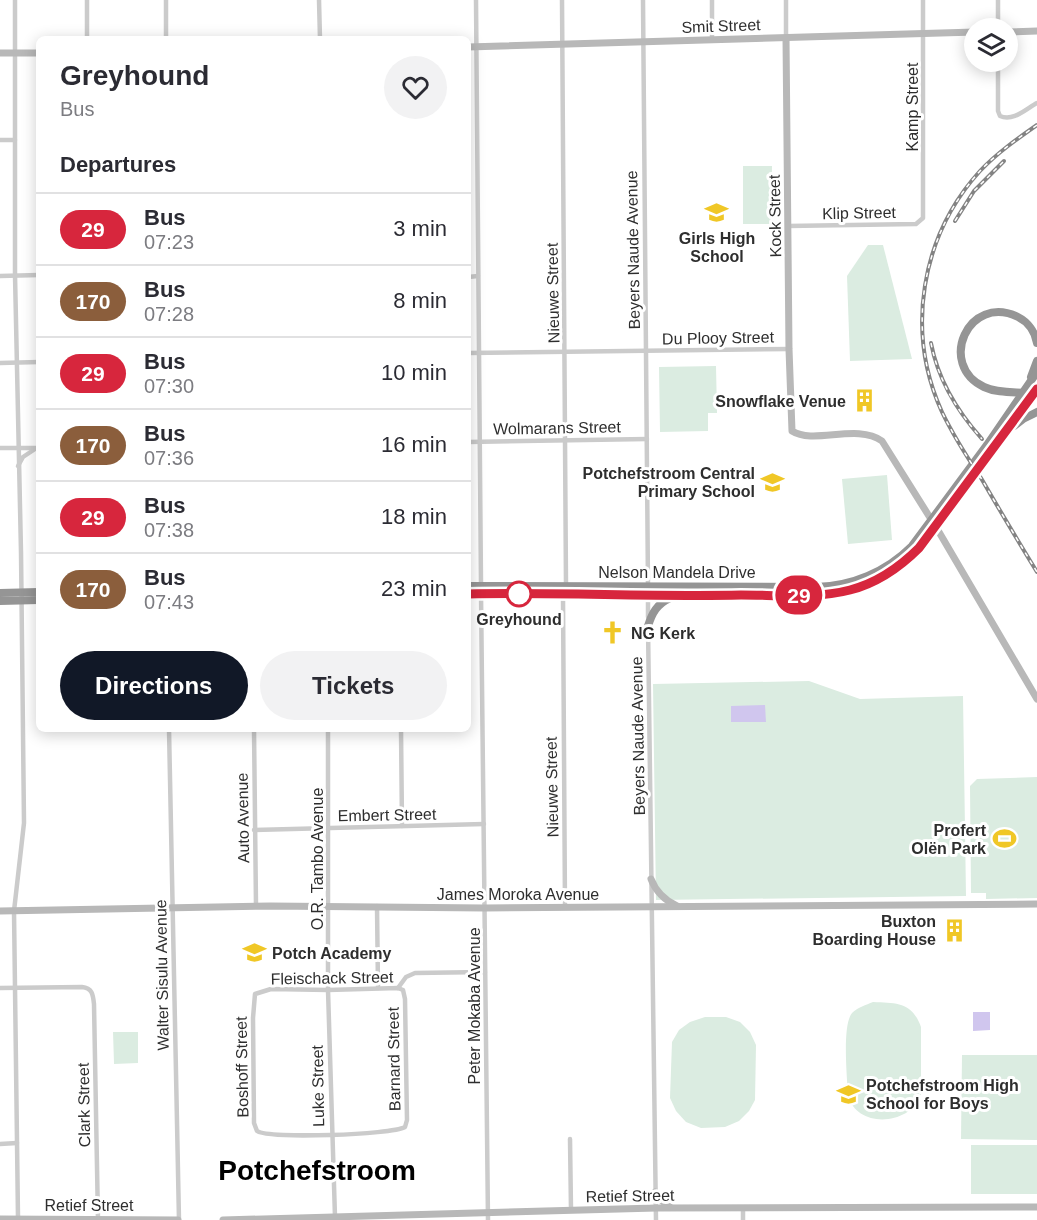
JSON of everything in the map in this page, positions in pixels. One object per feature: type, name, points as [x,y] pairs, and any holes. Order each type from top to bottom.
[{"type":"highway","points":[[1037,343],[1033,331],[1023,320],[1008,313],[999,312],[983,316],[969,326],[964,334],[961,351],[968,373],[984,387],[998,391],[1037,394]]},
{"type":"highway","points":[[1026,388],[1037,361]]},
{"type":"highway","name":"Nelson Mandela Drive","points":[[997,437],[1037,372]]},
{"type":"highway","name":"Nelson Mandela Drive","points":[[648,592],[673,597],[837,592],[858,588],[876,580],[904,558],[1037,389]]},
{"type":"highway","points":[[997,437],[1037,412]]},
{"type":"highway","name":"Nelson Mandela Drive","points":[[471,587],[481,590],[648,592],[830,586],[869,575],[904,558]]},
{"type":"highway","name":"Nelson Mandela Drive","points":[[471,593],[481,590]]},
{"type":"highway","points":[[0,592],[36,599]]},
{"type":"highway","points":[[0,601],[36,593]]},
{"type":"highway","points":[[648,626],[657,606],[673,597]]},
{"type":"street","points":[[15,0],[15,275],[24,823],[14,911],[18,1218]]},
{"type":"street","points":[[87,0],[87,36]]},
{"type":"street","points":[[166,0],[166,36]]},
{"type":"street","points":[[320,0],[320,36]]},
{"type":"street","name":"Peter Mokaba Avenue","points":[[476,0],[488,1216]]},
{"type":"street","name":"Nieuwe Street","points":[[562,0],[566,353],[564,590],[566,908]]},
{"type":"street","name":"Beyers Naude Avenue","points":[[643,0],[656,1220]]},
{"type":"street","points":[[712,0],[712,40]]},
{"type":"street","name":"Kock Street","points":[[786,0],[789,349],[792,431],[804,435],[868,434],[882,441],[939,532],[1037,699]]},
{"type":"street","name":"Kamp Street","points":[[923,0],[924,214]]},
{"type":"street","points":[[998,0],[998,18]]},
{"type":"street","points":[[1018,32],[1037,31]]},
{"type":"street","name":"Smit Street","points":[[471,47],[964,33]]},
{"type":"street","points":[[0,54],[36,53]]},
{"type":"street","points":[[998,72],[1000,116],[1009,119],[1037,102]]},
{"type":"street","points":[[471,94],[476,94]]},
{"type":"street","points":[[0,140],[15,140]]},
{"type":"street","name":"Klip Street","points":[[788,226],[916,224],[920,222],[924,214]]},
{"type":"street","points":[[0,276],[36,275]]},
{"type":"street","points":[[471,277],[478,276]]},
{"type":"street","name":"Du Plooy Street","points":[[471,353],[789,349]]},
{"type":"street","points":[[0,363],[36,362]]},
{"type":"street","name":"Wolmarans Street","points":[[471,442],[647,439]]},
{"type":"street","points":[[0,448],[36,448]]},
{"type":"street","points":[[18,466],[29,451],[36,449]]},
{"type":"street","name":"Walter Sisulu Avenue","points":[[169,732],[178,1220]]},
{"type":"street","name":"Auto Avenue","points":[[254,732],[256,907]]},
{"type":"street","name":"O.R. Tambo Avenue","points":[[328,732],[328,990]]},
{"type":"street","points":[[401,732],[402,826]]},
{"type":"street","name":"Embert Street","points":[[254,830],[484,824]]},
{"type":"street","points":[[651,879],[660,895],[669,903],[680,907]]},
{"type":"street","name":"James Moroka Avenue","points":[[0,911],[328,906],[566,908],[1037,904]]},
{"type":"street","points":[[377,906],[378,988]]},
{"type":"street","points":[[399,987],[406,977],[415,973],[485,972]]},
{"type":"street","name":"Clark Street","points":[[14,988],[82,987],[92,991],[98,1219]]},
{"type":"street","name":"Fleischack Street","points":[[254,996],[271,988],[328,990],[399,987],[403,990],[405,999]]},
{"type":"street","points":[[0,988],[14,988]]},
{"type":"street","name":"Luke Street","points":[[328,990],[335,1217]]},
{"type":"street","name":"Boshoff Street","points":[[254,996],[252,1018],[254,1124],[257,1131],[262,1134],[331,1135]]},
{"type":"street","name":"Barnard Street","points":[[331,1135],[394,1131],[405,1127],[407,1120],[405,999]]},
{"type":"street","points":[[570,1139],[571,1210]]},
{"type":"street","points":[[0,1144],[16,1143]]},
{"type":"street","points":[[656,1192],[671,1208]]},
{"type":"street","name":"Retief Street","points":[[224,1220],[488,1216],[571,1210],[671,1208],[1037,1208]]},
{"type":"street","points":[[743,1208],[743,1220]]},
{"type":"street","name":"Retief Street","points":[[0,1219],[178,1220]]},
{"type":"green space","points":[[743,166],[772,166],[771,224],[743,224]]},
{"type":"green space","points":[[868,245],[883,245],[912,359],[850,361],[847,276]]},
{"type":"green space","points":[[716,366],[717,413],[708,413],[708,431],[660,432],[659,367]]},
{"type":"green space","points":[[887,475],[892,540],[848,544],[842,479]]},
{"type":"green space","points":[[809,681],[860,699],[963,696],[966,896],[656,900],[653,684]]},
{"type":"green space","name":"Profert Olën Park","points":[[1037,777],[1037,898],[986,899],[986,893],[971,893],[970,786],[977,779]]},
{"type":"green space","points":[[873,1002],[896,1004],[908,1008],[921,1027],[921,1095],[906,1113],[895,1118],[872,1118],[861,1114],[853,1106],[848,1095],[846,1052],[849,1019],[854,1011]]},
{"type":"green space","points":[[705,1017],[726,1017],[740,1022],[750,1032],[756,1045],[755,1100],[749,1111],[739,1121],[725,1127],[701,1128],[686,1122],[676,1111],[670,1098],[672,1042],[679,1030],[690,1022]]},
{"type":"green space","points":[[113,1032],[138,1032],[138,1063],[114,1064]]},
{"type":"green space","points":[[962,1055],[1037,1055],[1037,1140],[961,1139]]},
{"type":"green space","points":[[971,1145],[1037,1145],[1037,1194],[971,1194]]},
{"type":"shaded area","points":[[765,705],[766,722],[731,722],[731,706]]},
{"type":"shaded area","points":[[973,1012],[990,1012],[990,1030],[973,1031]]},
{"type":"railway","points":[[1037,125],[1007,146],[987,164],[960,197],[944,225],[932,254],[925,286],[922,317],[924,349],[931,381],[942,412],[960,446],[1037,572]]},
{"type":"railway","points":[[955,221],[974,191],[1004,161]]},
{"type":"railway","points":[[931,343],[938,370],[950,394],[964,417],[982,439]]},
{"type":"bus line","name":"29","points":[[471,594],[648,597],[810,595],[858,588],[890,573],[906,562],[919,548],[1037,389]]},
{"type":"place","name":"Girls High School","points":[[717,213]]},
{"type":"place","name":"Snowflake Venue","points":[[864,401]]},
{"type":"place","name":"Potchefstroom Central Primary School","points":[[773,482]]},
{"type":"place","name":"Greyhound","points":[[519,594]]},
{"type":"place","name":"NG Kerk","points":[[613,633]]},
{"type":"place","name":"Profert Olën Park","points":[[1004,839]]},
{"type":"place","name":"Buxton Boarding House","points":[[954,930]]},
{"type":"place","name":"Potch Academy","points":[[254,953]]},
{"type":"place","name":"Potchefstroom High School for Boys","points":[[848,1094]]},
{"type":"district","name":"Potchefstroom","points":[[317,1170]]}]
